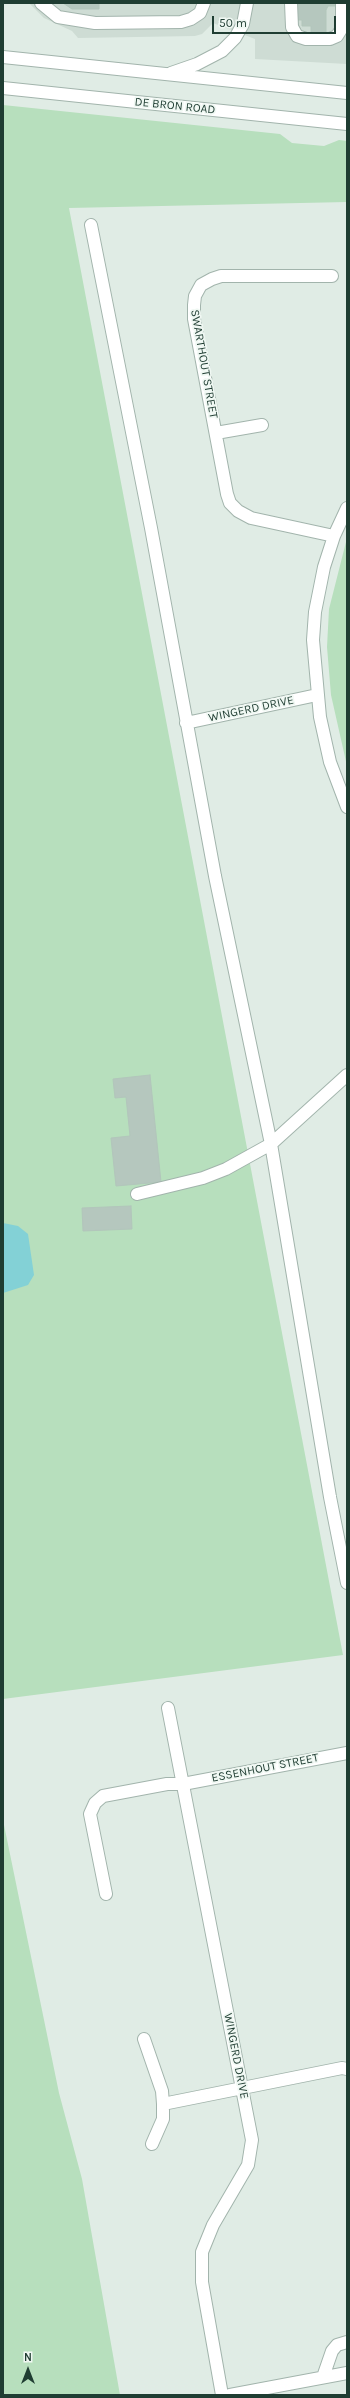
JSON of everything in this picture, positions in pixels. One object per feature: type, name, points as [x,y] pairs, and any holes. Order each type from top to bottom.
[{"type":"street","points":[[41,3],[58,17],[95,24],[181,22],[191,19],[200,13],[204,3]]},
{"type":"street","points":[[168,74],[197,64],[222,51],[235,38],[243,24],[247,3]]},
{"type":"street","points":[[291,3],[292,27],[297,36],[306,39],[330,39],[337,36],[342,28],[342,3]]},
{"type":"street","points":[[3,56],[347,93]]},
{"type":"street","name":"DE BRON ROAD","points":[[3,88],[347,124]]},
{"type":"street","points":[[91,225],[151,528],[215,876],[271,1144],[330,1497],[347,1583]]},
{"type":"street","name":"SWARTHOUT STREET","points":[[332,276],[221,276],[201,285],[195,296],[194,319],[227,494],[230,503],[238,511],[251,518],[334,536]]},
{"type":"street","name":"SWARTHOUT STREET","points":[[216,433],[262,425]]},
{"type":"street","points":[[347,508],[334,536],[324,567],[315,612],[313,640],[317,695],[330,762],[347,807]]},
{"type":"street","name":"WINGERD DRIVE","points":[[186,723],[317,695]]},
{"type":"street","points":[[137,1194],[203,1178],[226,1169],[271,1144],[347,1075]]},
{"type":"street","name":"WINGERD DRIVE","points":[[168,1708],[252,2140],[251,2157],[244,2173],[213,2225],[202,2252],[201,2265],[222,2395]]},
{"type":"street","name":"ESSENHOUT STREET","points":[[106,1894],[91,1820],[92,1808],[95,1803],[108,1794],[167,1784],[183,1784],[347,1753]]},
{"type":"street","points":[[144,2039],[162,2090],[164,2104],[163,2119],[152,2144]]},
{"type":"street","points":[[164,2104],[342,2068],[347,2069]]},
{"type":"street","points":[[323,2377],[332,2350],[337,2344],[347,2342]]},
{"type":"street","points":[[230,2395],[347,2373]]},
{"type":"shaded area","points":[[29,3],[347,3],[347,64],[255,59],[255,39],[213,23],[202,34],[195,36],[78,38],[72,31],[44,18]]},
{"type":"green space","points":[[3,105],[280,134],[292,143],[324,146],[339,140],[347,141],[347,202],[69,208],[343,1655],[3,1699]]},
{"type":"green space","points":[[347,538],[347,766],[331,695],[327,647],[329,609]]},
{"type":"green space","points":[[3,1820],[59,2093],[82,2179],[120,2395],[3,2395]]},
{"type":"water","points":[[3,1223],[18,1226],[28,1234],[34,1275],[28,1285],[3,1293]]},
{"type":"building","points":[[63,3],[99,3],[99,9],[72,9]]},
{"type":"building","points":[[294,3],[335,3],[335,6],[328,6],[326,10],[326,34],[311,34],[311,26],[302,26],[302,20],[297,20]]},
{"type":"building","points":[[150,1075],[161,1182],[116,1186],[111,1138],[130,1136],[126,1097],[115,1098],[113,1079]]},
{"type":"building","points":[[131,1206],[132,1229],[83,1231],[82,1208]]}]
